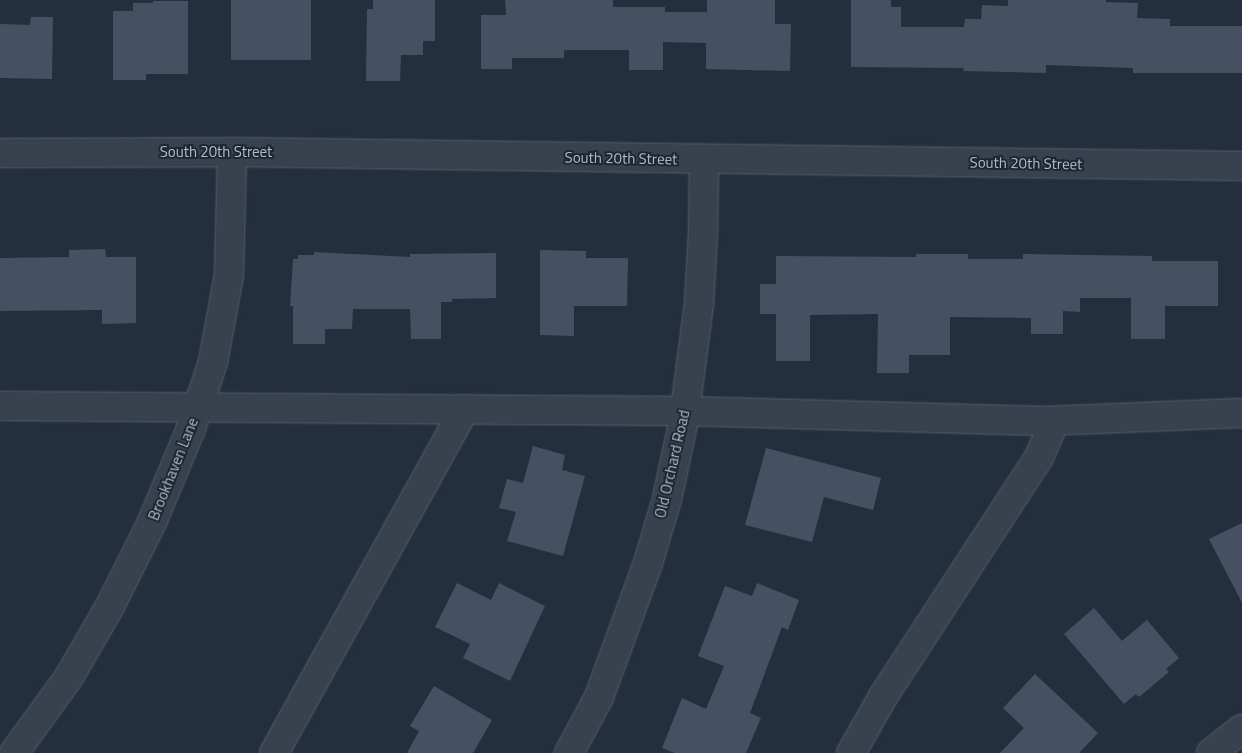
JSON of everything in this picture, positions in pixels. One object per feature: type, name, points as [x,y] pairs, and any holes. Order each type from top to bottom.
[{"type":"street","name":"South 20th Street","points":[[0,153],[232,152],[1242,166]]},
{"type":"street","name":"Brookhaven Lane","points":[[14,753],[69,677],[110,606],[152,522],[198,407],[213,362],[229,275],[232,152]]},
{"type":"street","name":"Old Orchard Road","points":[[569,753],[599,697],[647,566],[666,499],[685,411],[699,304],[703,233],[704,159]]},
{"type":"street","points":[[0,406],[685,411],[1055,421],[1242,413]]},
{"type":"street","points":[[274,753],[465,409]]},
{"type":"street","points":[[851,753],[884,694],[1039,457],[1055,421]]},
{"type":"street","points":[[1211,753],[1242,729]]},
{"type":"building","points":[[231,0],[311,0],[311,60],[231,60]]},
{"type":"building","points":[[373,0],[435,0],[435,41],[423,41],[423,55],[401,55],[400,81],[366,81],[367,9],[373,9]]},
{"type":"building","points":[[505,0],[613,0],[613,7],[665,7],[665,12],[707,12],[707,0],[775,0],[775,24],[791,24],[790,71],[706,69],[706,43],[663,42],[663,70],[629,70],[629,50],[564,50],[564,58],[512,58],[512,69],[481,69],[481,15],[506,15]]},
{"type":"building","points":[[851,0],[891,0],[891,7],[901,7],[901,27],[964,27],[965,19],[981,19],[982,5],[1008,6],[1008,0],[1106,0],[1106,2],[1138,3],[1137,18],[1170,19],[1170,26],[1242,26],[1242,73],[1133,73],[1133,68],[1046,65],[1046,73],[963,71],[964,68],[851,67]]},
{"type":"building","points":[[153,1],[188,1],[188,74],[146,74],[146,80],[113,80],[113,11],[133,11],[133,3],[153,3]]},
{"type":"building","points":[[31,17],[53,17],[52,79],[0,78],[0,24],[30,25]]},
{"type":"building","points":[[105,249],[106,257],[136,257],[136,323],[102,324],[102,310],[0,311],[0,258],[69,257],[69,250]]},
{"type":"building","points":[[540,250],[586,251],[586,258],[628,258],[627,306],[574,306],[574,336],[540,335]]},
{"type":"building","points":[[314,252],[410,257],[410,254],[496,253],[496,298],[452,299],[452,302],[441,302],[441,339],[411,339],[410,309],[353,309],[352,329],[325,329],[325,344],[293,344],[293,306],[290,306],[293,259],[298,259],[298,255],[314,255]]},
{"type":"building","points":[[916,254],[968,254],[968,259],[1023,259],[1023,254],[1152,256],[1152,261],[1218,261],[1218,306],[1165,306],[1165,339],[1131,339],[1131,298],[1080,298],[1080,312],[1063,311],[1063,334],[1031,334],[1031,318],[950,317],[950,355],[909,355],[909,373],[877,373],[878,314],[810,315],[810,361],[776,361],[776,314],[760,314],[760,284],[776,284],[776,256],[916,257]]},
{"type":"building","points":[[533,446],[565,455],[562,470],[585,476],[563,556],[507,541],[516,512],[499,508],[507,479],[523,483]]},
{"type":"building","points":[[766,448],[881,478],[873,510],[824,497],[812,542],[745,525]]},
{"type":"building","points":[[1242,523],[1242,603],[1209,539]]},
{"type":"building","points":[[457,583],[491,600],[499,583],[545,606],[510,681],[463,658],[470,644],[435,627]]},
{"type":"building","points":[[757,583],[799,600],[788,630],[782,627],[750,713],[761,718],[746,753],[675,753],[662,748],[682,698],[706,709],[724,666],[698,656],[725,586],[752,596]]},
{"type":"building","points":[[1094,608],[1122,641],[1147,620],[1179,658],[1166,669],[1169,672],[1139,697],[1136,694],[1124,704],[1064,634]]},
{"type":"building","points":[[1035,674],[1098,733],[1079,753],[1000,753],[1024,728],[1003,708]]},
{"type":"building","points":[[434,686],[492,720],[473,753],[407,753],[419,731],[410,726]]}]
